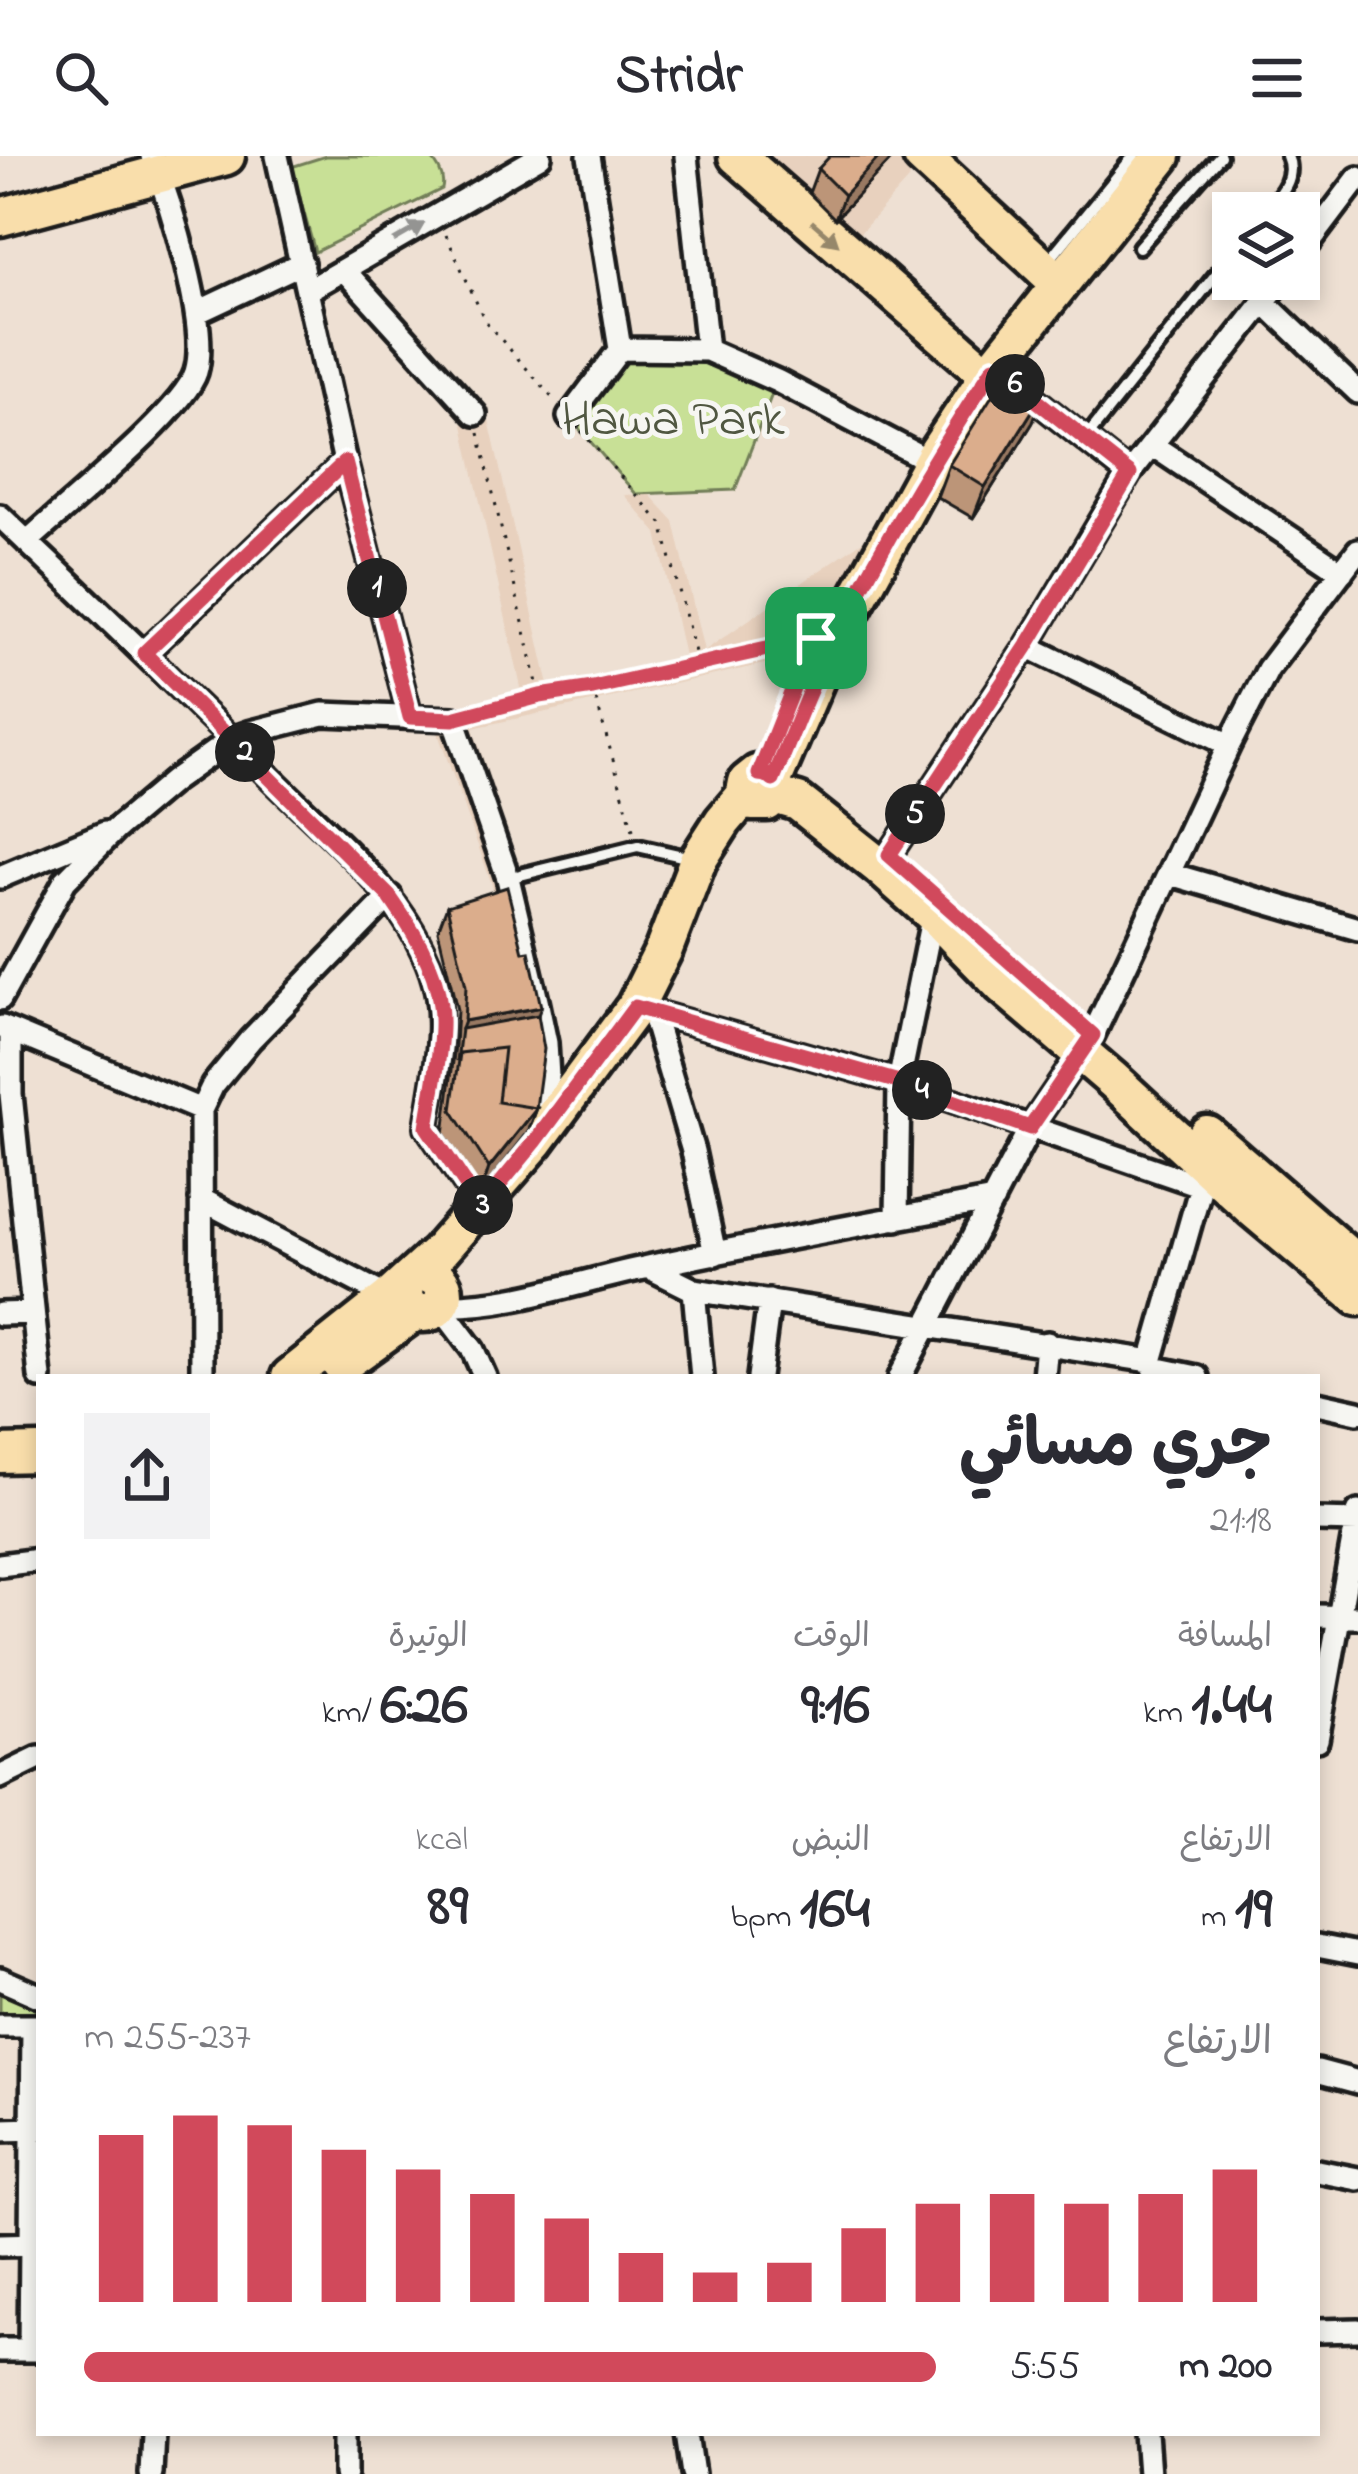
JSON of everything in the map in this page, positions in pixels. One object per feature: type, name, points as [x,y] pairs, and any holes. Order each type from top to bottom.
[{"type":"main road","points":[[0,217],[156,165],[226,156]]},
{"type":"main road","points":[[737,156],[983,364]]},
{"type":"main road","points":[[922,156],[1051,275]]},
{"type":"main road","points":[[327,1374],[419,1296],[643,1010],[698,860],[723,820],[764,788],[806,655],[916,454],[1051,275],[1162,156]]},
{"type":"main road","points":[[295,1374],[419,1296],[481,1207],[671,980],[716,867],[764,788],[826,656],[983,364]]},
{"type":"main road","points":[[764,788],[804,792],[889,855],[1087,1045],[1203,1175],[1252,1208],[1358,1297]]},
{"type":"main road","points":[[764,788],[797,802],[880,867],[1002,985],[1087,1045],[1358,1265]]},
{"type":"main road","points":[[0,1454],[36,1453]]},
{"type":"main road","points":[[0,1476],[36,1475]]},
{"type":"street","points":[[277,156],[345,462],[410,717]]},
{"type":"street","points":[[308,290],[540,156]]},
{"type":"street","points":[[569,417],[620,349],[589,156]]},
{"type":"street","points":[[686,156],[707,350]]},
{"type":"street","points":[[27,542],[137,442],[190,384],[198,362],[198,312],[156,165]]},
{"type":"street","points":[[1320,228],[1358,178]]},
{"type":"street","points":[[198,312],[302,263]]},
{"type":"street","points":[[344,270],[475,414]]},
{"type":"street","points":[[889,855],[1027,646],[1130,474],[1264,302],[1358,392]]},
{"type":"street","points":[[620,349],[707,350],[916,454]]},
{"type":"street","points":[[983,364],[1130,474]]},
{"type":"street","points":[[1152,445],[1342,572]]},
{"type":"street","points":[[144,653],[345,462]]},
{"type":"street","points":[[0,516],[389,896],[418,938],[441,1008],[427,1127],[481,1207]]},
{"type":"street","points":[[902,1374],[1030,1128],[1087,1045],[1268,669],[1358,550]]},
{"type":"street","points":[[1027,646],[1229,745]]},
{"type":"street","points":[[0,999],[65,880],[116,829],[232,739],[323,714],[453,719],[508,878],[546,1043],[545,1105],[535,1142]]},
{"type":"street","points":[[0,878],[116,829]]},
{"type":"street","points":[[1170,874],[1358,929]]},
{"type":"street","points":[[202,1374],[201,1110],[213,1085],[250,1040],[389,896]]},
{"type":"street","points":[[897,1219],[899,1082],[933,914]]},
{"type":"street","points":[[643,1010],[899,1082],[1030,1128],[1203,1175],[1151,1361],[1154,1368],[1183,1374]]},
{"type":"street","points":[[643,1010],[693,1151],[715,1254]]},
{"type":"street","points":[[40,1374],[6,1028],[201,1110]]},
{"type":"street","points":[[201,1199],[419,1296],[471,1306],[993,1200]]},
{"type":"street","points":[[647,1267],[694,1290],[1151,1361]]},
{"type":"street","points":[[694,1290],[702,1374]]},
{"type":"street","points":[[419,1296],[473,1350],[484,1374]]},
{"type":"street","points":[[759,1374],[769,1301]]},
{"type":"street","points":[[0,1314],[33,1313]]},
{"type":"street","points":[[1044,1374],[1048,1343]]},
{"type":"street","points":[[1320,1404],[1358,1412]]},
{"type":"street","points":[[1320,1520],[1357,1518],[1324,1661],[1320,1706]]},
{"type":"street","points":[[0,1565],[36,1560]]},
{"type":"street","points":[[0,1777],[36,1759]]},
{"type":"street","points":[[1320,1947],[1358,1954]]},
{"type":"street","points":[[0,1979],[36,1995]]},
{"type":"street","points":[[0,2026],[36,2026],[35,2350],[0,2350]]},
{"type":"street","points":[[1320,2073],[1358,2082]]},
{"type":"street","points":[[0,2130],[35,2129]]},
{"type":"street","points":[[1320,2172],[1358,2179]]},
{"type":"street","points":[[0,2245],[35,2244]]},
{"type":"street","points":[[1320,2331],[1358,2330]]},
{"type":"street","points":[[151,2474],[153,2436]]},
{"type":"street","points":[[345,2436],[345,2474]]},
{"type":"street","points":[[687,2436],[693,2474]]},
{"type":"street","points":[[1146,2436],[1149,2474]]},
{"type":"lane","points":[[1051,275],[1134,156]]},
{"type":"lane","points":[[1138,247],[1220,156]]},
{"type":"lane","points":[[1282,192],[1291,165],[1287,156]]},
{"type":"lane","points":[[1085,439],[1212,279]]},
{"type":"lane","points":[[508,878],[638,846],[698,860]]},
{"type":"path","points":[[475,414],[540,696]]},
{"type":"path","points":[[453,719],[816,638]]},
{"type":"path","points":[[593,688],[638,846]]},
{"type":"shaded area","points":[[758,156],[899,156],[916,171],[852,242]]},
{"type":"shaded area","points":[[487,411],[549,686],[684,656],[657,533],[624,495],[649,494],[674,521],[704,651],[871,535],[806,655],[473,728],[521,875],[545,969],[515,977],[491,882],[436,728],[399,726],[340,494],[365,488],[421,706],[450,708],[522,692],[461,416]]},
{"type":"green space","points":[[326,156],[429,156],[440,171],[442,189],[315,252],[291,167]]},
{"type":"green space","name":"Hawa Park","points":[[620,349],[707,350],[777,381],[735,490],[636,494],[569,417]]},
{"type":"green space","points":[[0,1988],[36,2006],[36,2013],[0,2013]]},
{"type":"building","points":[[830,156],[880,156],[844,195],[818,169]]},
{"type":"building","points":[[1008,370],[1044,392],[985,487],[949,465]]},
{"type":"building","points":[[507,887],[523,952],[529,951],[541,1007],[464,1021],[466,986],[447,906]]},
{"type":"building","points":[[538,1015],[544,1049],[536,1108],[498,1102],[504,1048],[460,1053],[457,1061],[461,1029]]},
{"type":"building","points":[[504,1048],[498,1102],[537,1108],[489,1168],[452,1110],[460,1053]]},
{"type":"route","points":[[994,367],[1130,474],[1027,646],[889,855],[1093,1035],[1030,1128],[899,1082],[635,1007],[481,1207],[427,1127],[441,1008],[418,938],[389,896],[144,653],[345,462],[410,717],[453,719],[816,638],[759,774],[773,780],[826,656],[887,542],[938,451],[994,367]]}]
